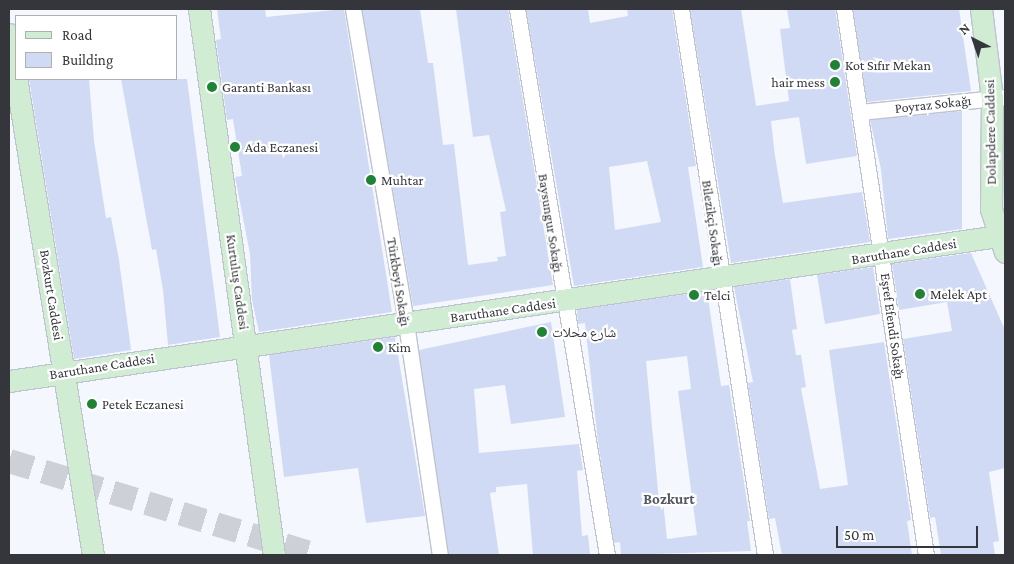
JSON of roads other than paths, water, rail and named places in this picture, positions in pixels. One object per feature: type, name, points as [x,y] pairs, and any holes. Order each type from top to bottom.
[{"type":"street","name":"Kurtuluş Caddesi","points":[[199,9],[274,555]]},
{"type":"street","name":"Türkbeyi Sokağı","points":[[353,9],[406,323],[440,555]]},
{"type":"street","name":"Baysungur Sokağı","points":[[517,9],[607,555]]},
{"type":"street","name":"Bilezikçi Sokağı","points":[[681,9],[765,555]]},
{"type":"street","name":"Eşref Efendi Sokağı","points":[[844,9],[883,255],[926,555]]},
{"type":"street","name":"Dolapdere Caddesi","points":[[981,9],[998,97],[998,176],[991,210],[1002,244]]},
{"type":"street","name":"Bozkurt Caddesi","points":[[9,34],[15,71]]},
{"type":"street","name":"Bozkurt Caddesi","points":[[16,80],[93,555]]},
{"type":"street","name":"Poyraz Sokağı","points":[[860,112],[998,97]]},
{"type":"street","name":"Baruthane Caddesi","points":[[9,381],[246,344],[883,255],[1002,244]]},
{"type":"tunnel","points":[[9,461],[316,555]]},
{"type":"place","name":"Kot Sıfır Mekan","points":[[835,65]]},
{"type":"place","name":"hair mess","points":[[835,82]]},
{"type":"place","name":"Garanti Bankası","points":[[212,87]]},
{"type":"place","name":"Ada Eczanesi","points":[[235,147]]},
{"type":"place","name":"Muhtar","points":[[371,180]]},
{"type":"place","name":"Melek Apt","points":[[920,294]]},
{"type":"place","name":"Telci","points":[[694,295]]},
{"type":"place","name":"شارع محلات","points":[[542,332]]},
{"type":"place","name":"Kim","points":[[378,347]]},
{"type":"place","name":"Petek Eczanesi","points":[[92,404]]},
{"type":"district","name":"Bozkurt","points":[[669,500]]}]
